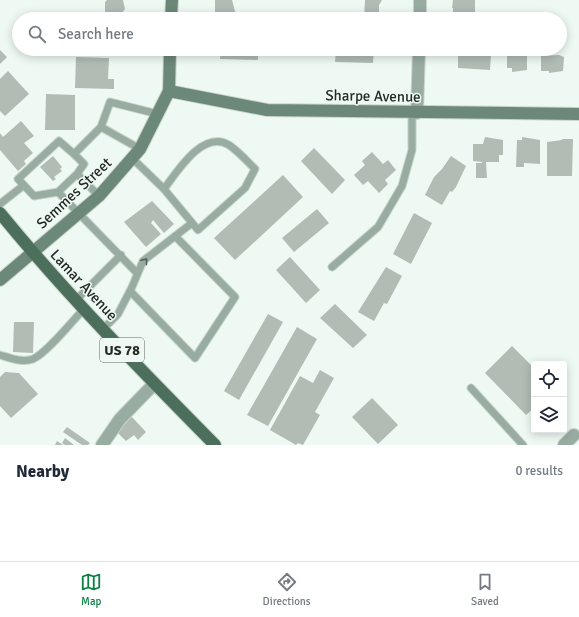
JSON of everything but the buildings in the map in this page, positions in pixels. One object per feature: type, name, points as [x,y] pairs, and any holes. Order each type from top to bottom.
[{"type":"main road","name":"Lamar Avenue","points":[[0,213],[32,252],[103,329],[154,384],[215,445]]},
{"type":"street","points":[[171,12],[172,0]]},
{"type":"street","points":[[420,0],[420,12]]},
{"type":"street","name":"Semmes Street","points":[[2,276],[98,196],[136,154],[169,91],[170,56]]},
{"type":"street","points":[[414,112],[418,56]]},
{"type":"street","name":"Sharpe Avenue","points":[[169,91],[267,110],[579,114]]},
{"type":"street","points":[[102,445],[120,419],[154,384]]},
{"type":"street","points":[[564,445],[574,435]]},
{"type":"lane","points":[[74,154],[101,127],[110,102],[158,114]]},
{"type":"lane","points":[[332,267],[378,227],[402,186],[412,150],[414,112]]},
{"type":"lane","points":[[101,127],[136,154],[164,189],[198,230],[245,188],[255,169],[228,144],[214,143],[199,147],[164,189]]},
{"type":"lane","points":[[59,141],[84,164],[77,174],[58,192],[34,196],[18,178],[59,141]]},
{"type":"lane","points":[[77,174],[98,196]]},
{"type":"lane","points":[[0,204],[24,185]]},
{"type":"lane","points":[[58,192],[137,273]]},
{"type":"lane","points":[[103,329],[118,314],[143,261],[192,223]]},
{"type":"lane","points":[[130,291],[195,358],[235,296],[175,236]]},
{"type":"lane","points":[[0,355],[14,360],[33,359],[46,349],[80,304],[121,255]]},
{"type":"lane","points":[[471,388],[523,445]]}]
